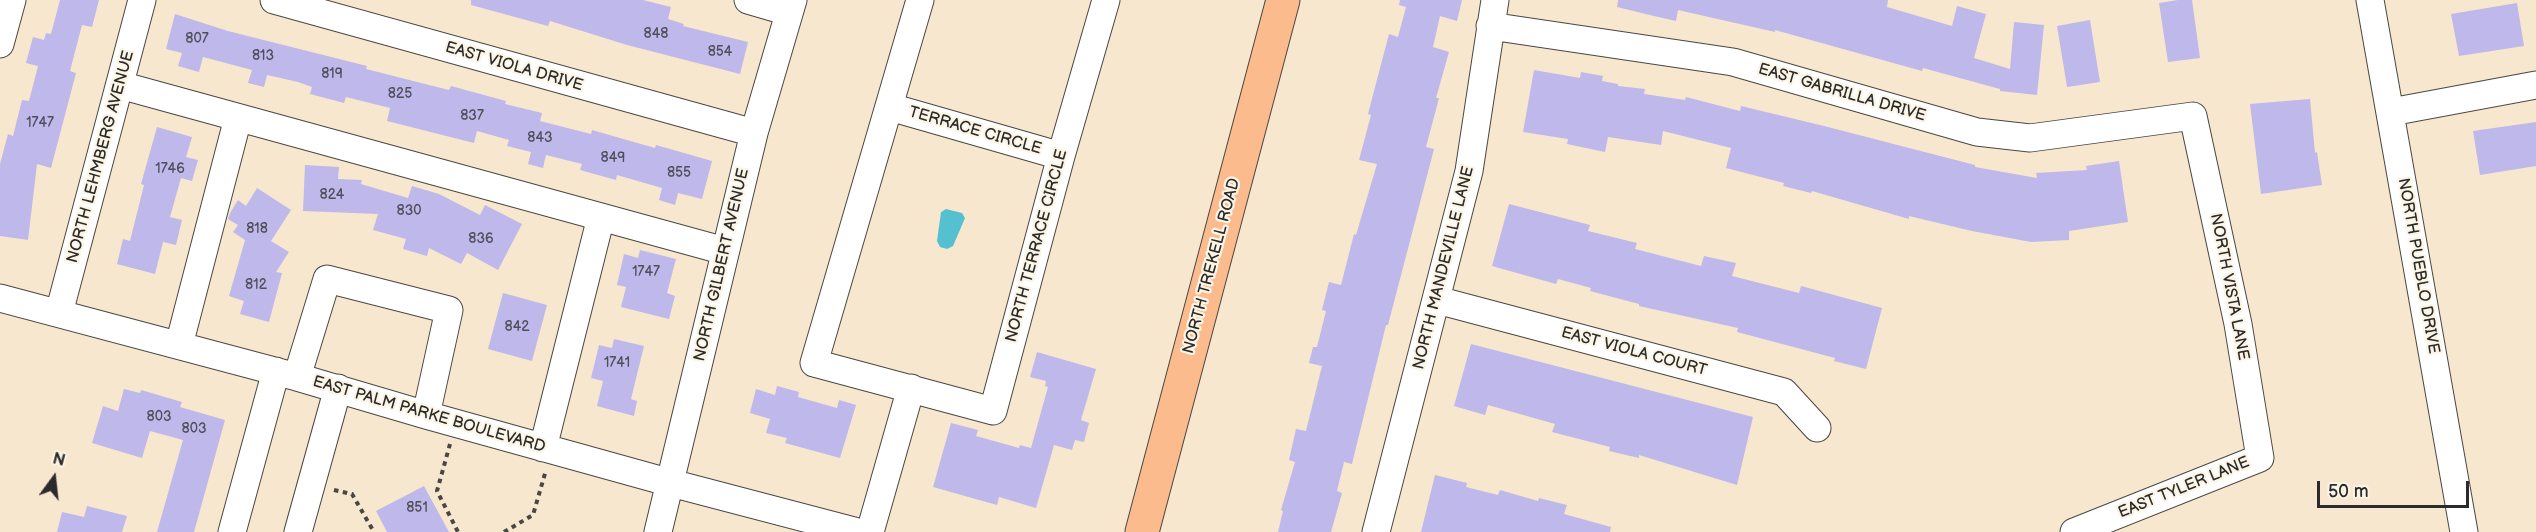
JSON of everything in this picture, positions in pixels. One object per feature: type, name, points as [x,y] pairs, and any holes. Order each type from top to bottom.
[{"type":"main road","name":"NORTH TREKELL ROAD","points":[[1142,532],[1283,0]]},
{"type":"street","points":[[0,44],[12,0]]},
{"type":"street","name":"NORTH LEHMBERG AVENUE","points":[[59,313],[142,0]]},
{"type":"street","name":"EAST VIOLA DRIVE","points":[[274,0],[754,133]]},
{"type":"street","points":[[748,0],[791,6]]},
{"type":"street","name":"NORTH TERRACE CIRCLE","points":[[920,0],[814,363],[911,387],[993,411],[1060,156],[1106,0]]},
{"type":"street","name":"NORTH PUEBLO DRIVE","points":[[2370,0],[2464,532]]},
{"type":"street","name":"NORTH GILBERT AVENUE","points":[[658,532],[754,133],[791,6]]},
{"type":"street","name":"EAST GABRILLA DRIVE","points":[[1493,13],[1733,62],[1977,132],[2030,138],[2193,116]]},
{"type":"street","name":"NORTH MANDEVILLE LANE","points":[[1377,532],[1469,171],[1493,13]]},
{"type":"street","points":[[120,85],[726,251]]},
{"type":"street","points":[[2391,112],[2536,85]]},
{"type":"street","name":"TERRACE CIRCLE","points":[[890,107],[1060,156]]},
{"type":"street","name":"NORTH VISTA LANE","points":[[2193,116],[2238,324],[2260,458]]},
{"type":"street","points":[[179,345],[238,118]]},
{"type":"street","points":[[548,449],[601,217]]},
{"type":"street","points":[[232,532],[287,374],[327,279],[449,310],[426,415]]},
{"type":"street","name":"EAST PALM PARKE BOULEVARD","points":[[0,298],[287,374],[455,424],[858,532]]},
{"type":"street","name":"EAST VIOLA COURT","points":[[1437,300],[1784,392],[1817,428]]},
{"type":"street","points":[[870,532],[911,387]]},
{"type":"street","points":[[298,532],[338,388]]},
{"type":"street","name":"EAST TYLER LANE","points":[[2074,532],[2260,458]]},
{"type":"path","points":[[455,424],[437,490],[458,532]]},
{"type":"path","points":[[504,532],[533,515],[548,449]]},
{"type":"path","points":[[312,484],[352,494],[374,532]]},
{"type":"water","points":[[946,209],[962,213],[965,218],[953,246],[947,249],[940,247],[937,241],[941,212]]},
{"type":"building","points":[[60,0],[99,0],[92,27],[82,25],[70,71],[76,73],[51,168],[37,164],[28,240],[0,236],[0,164],[8,134],[13,136],[22,100],[29,101],[38,66],[26,63],[33,37],[44,40],[46,33],[51,34]]},
{"type":"building","points":[[471,0],[643,0],[671,7],[668,19],[684,24],[683,26],[748,42],[740,74],[627,45],[550,21],[548,26],[471,5]]},
{"type":"building","points":[[1400,0],[1462,0],[1457,21],[1440,16],[1433,47],[1449,52],[1436,98],[1439,98],[1426,147],[1434,149],[1388,325],[1386,325],[1352,464],[1344,462],[1337,491],[1342,493],[1331,532],[1278,532],[1283,511],[1281,510],[1295,462],[1289,460],[1296,429],[1306,431],[1322,366],[1309,363],[1313,347],[1317,347],[1326,311],[1322,310],[1329,282],[1341,285],[1354,234],[1356,235],[1377,164],[1359,160],[1371,115],[1368,114],[1389,34],[1398,37],[1406,7],[1399,5]]},
{"type":"building","points":[[1618,0],[1888,0],[1887,7],[1952,26],[1957,6],[1986,14],[1974,58],[2010,69],[2014,22],[2044,25],[2037,95],[2000,91],[2000,89],[1923,68],[1922,71],[1775,30],[1775,32],[1678,10],[1676,21],[1617,7]]},
{"type":"building","points":[[2192,0],[2200,58],[2168,62],[2159,3]]},
{"type":"building","points":[[2517,3],[2524,46],[2459,56],[2451,14]]},
{"type":"building","points":[[175,14],[228,31],[367,66],[366,69],[449,90],[451,86],[506,101],[505,104],[542,113],[540,121],[591,134],[592,130],[712,161],[702,199],[678,193],[675,205],[659,200],[662,188],[617,175],[616,180],[580,170],[582,164],[546,155],[543,168],[528,164],[531,152],[507,146],[509,140],[477,131],[474,143],[387,121],[390,108],[346,97],[344,103],[310,94],[312,87],[267,75],[264,87],[248,83],[252,70],[203,57],[199,72],[178,66],[182,53],[166,49]]},
{"type":"building","points":[[2090,20],[2100,82],[2067,87],[2057,26]]},
{"type":"building","points":[[1534,70],[1580,78],[1581,72],[1603,76],[1602,81],[1618,84],[1618,86],[1645,89],[1644,94],[1685,100],[1686,97],[1740,111],[1741,106],[1975,165],[1975,167],[2037,178],[2036,173],[2087,170],[2086,166],[2119,161],[2128,222],[2069,231],[2069,240],[2031,242],[1909,216],[1909,219],[1812,191],[1811,193],[1783,186],[1784,183],[1726,168],[1731,148],[1663,131],[1661,145],[1608,137],[1605,152],[1567,144],[1568,139],[1523,132]]},
{"type":"building","points":[[2310,99],[2315,153],[2317,152],[2322,185],[2261,194],[2250,104]]},
{"type":"building","points":[[2536,122],[2536,166],[2480,175],[2473,131]]},
{"type":"building","points":[[157,127],[192,137],[186,157],[198,160],[192,181],[181,178],[170,217],[182,220],[176,245],[163,242],[155,274],[117,264],[123,239],[130,241],[144,185],[141,184]]},
{"type":"building","points":[[305,165],[339,167],[338,179],[362,180],[361,184],[408,198],[412,186],[439,194],[480,215],[485,205],[522,224],[498,270],[467,253],[461,264],[429,248],[427,256],[403,249],[406,239],[373,230],[378,214],[303,211]]},
{"type":"building","points":[[257,188],[291,210],[271,241],[289,252],[276,272],[282,273],[269,322],[240,314],[244,301],[229,296],[245,240],[233,232],[238,225],[228,219],[238,200],[246,206]]},
{"type":"building","points":[[1509,204],[1590,225],[1588,231],[1637,243],[1635,249],[1701,266],[1704,256],[1736,263],[1732,276],[1799,293],[1801,286],[1882,308],[1866,369],[1834,361],[1835,358],[1737,332],[1738,328],[1639,306],[1639,304],[1590,291],[1591,288],[1558,279],[1556,284],[1492,266]]},
{"type":"building","points":[[640,250],[676,259],[667,293],[675,296],[669,319],[621,307],[626,287],[617,285],[624,254],[638,258]]},
{"type":"building","points":[[503,293],[547,305],[532,361],[488,349]]},
{"type":"building","points":[[614,339],[644,346],[631,399],[637,401],[634,416],[597,406],[603,381],[591,378],[599,345],[612,348]]},
{"type":"building","points":[[1471,344],[1753,417],[1737,485],[1639,455],[1639,458],[1609,451],[1610,447],[1552,432],[1555,424],[1488,405],[1485,415],[1454,406]]},
{"type":"building","points":[[1037,352],[1096,369],[1081,420],[1089,423],[1084,442],[1075,440],[1072,450],[1054,445],[1036,508],[999,497],[997,505],[933,487],[951,423],[978,430],[976,436],[1019,448],[1020,445],[1031,448],[1048,387],[1045,386],[1046,381],[1030,377]]},
{"type":"building","points":[[777,386],[799,392],[798,397],[837,408],[839,400],[856,405],[840,458],[785,443],[787,438],[766,433],[770,419],[750,413],[756,389],[775,395]]},
{"type":"building","points":[[124,389],[140,393],[141,390],[182,402],[180,407],[225,420],[194,532],[157,532],[183,440],[150,431],[142,458],[92,443],[103,406],[118,411]]},
{"type":"building","points":[[1435,475],[1467,483],[1466,487],[1498,495],[1500,490],[1538,501],[1539,498],[1567,505],[1564,514],[1611,527],[1610,532],[1421,532]]},
{"type":"building","points":[[424,486],[449,532],[387,532],[376,511]]},
{"type":"building","points":[[87,506],[127,516],[122,532],[57,532],[62,512],[84,517]]}]
